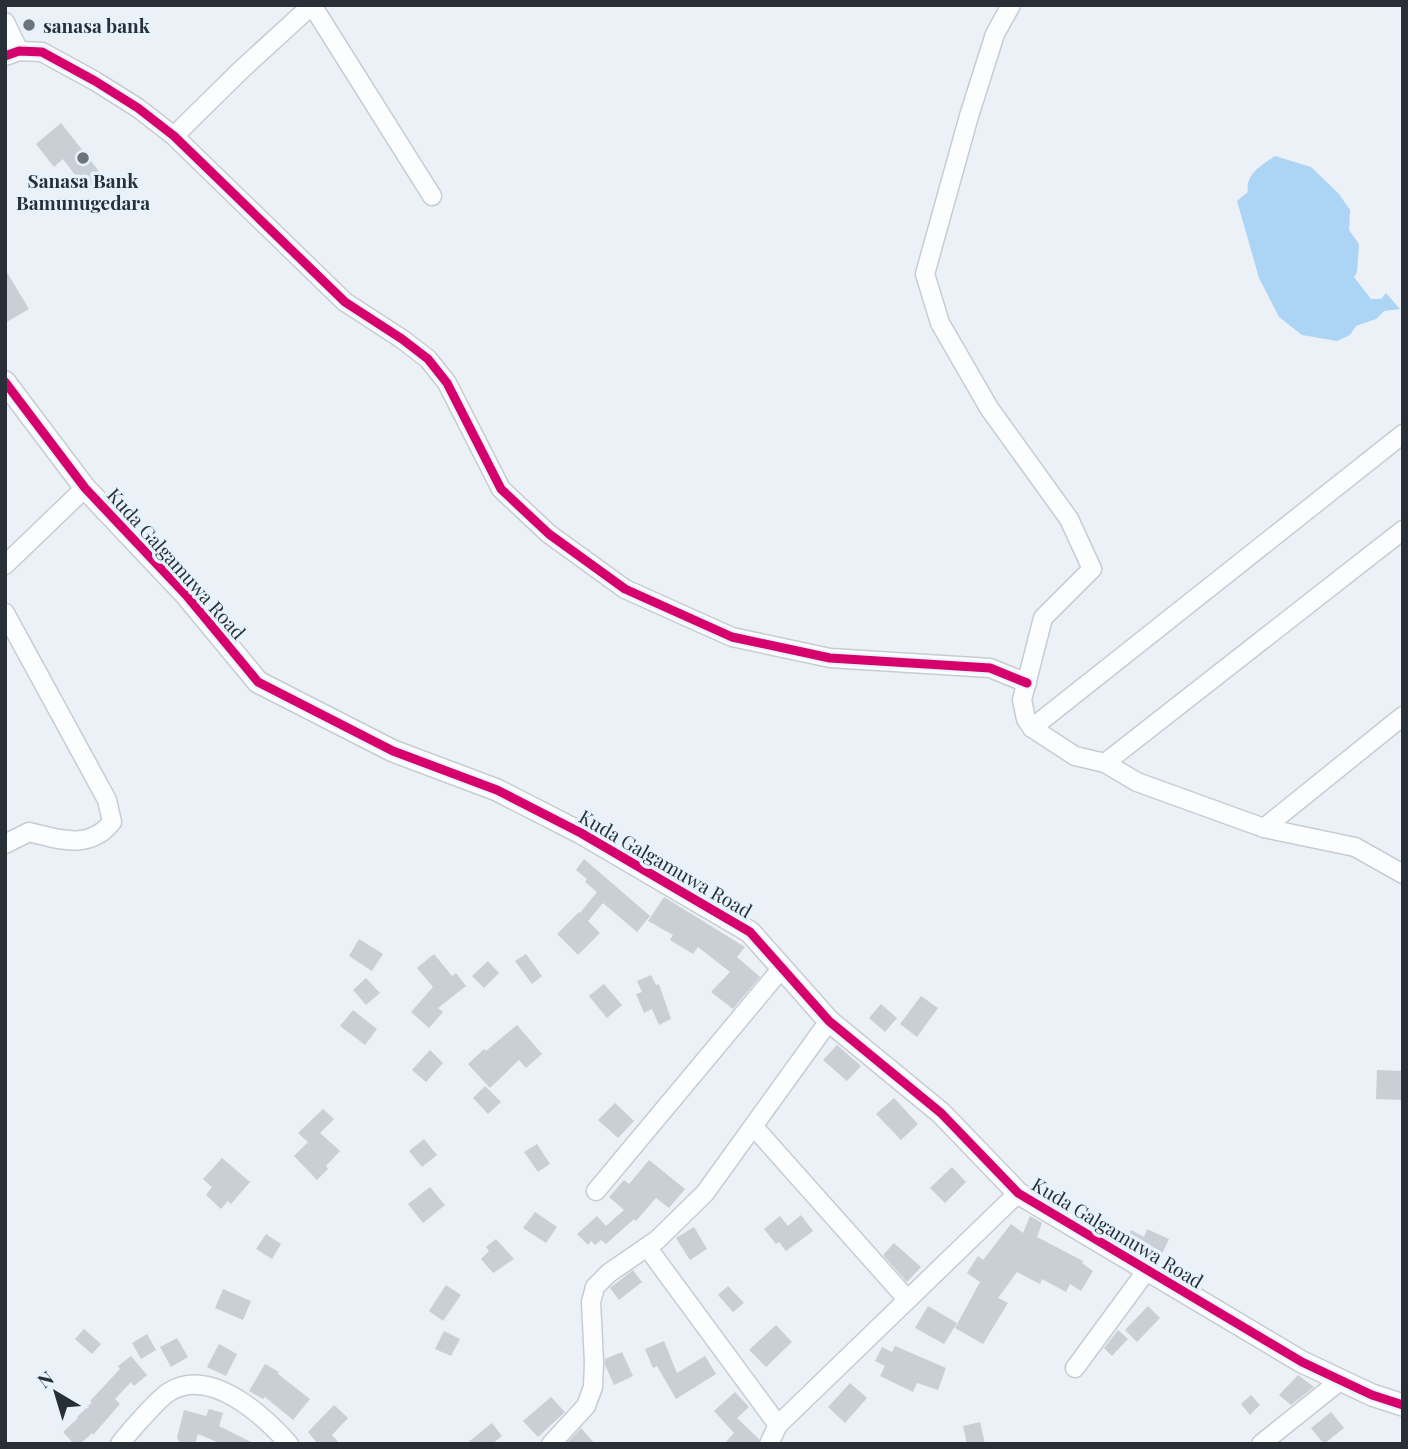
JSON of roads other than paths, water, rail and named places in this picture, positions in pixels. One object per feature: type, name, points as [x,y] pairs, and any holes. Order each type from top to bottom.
[{"type":"street","points":[[174,136],[312,5],[432,196]]},
{"type":"street","points":[[1010,5],[995,34],[969,116],[925,274],[940,323],[989,408],[1069,519],[1092,569],[1043,618],[1022,700],[1026,719],[1032,728],[1074,756],[1105,763],[1137,782],[1264,828],[1355,847],[1403,874]]},
{"type":"street","points":[[5,22],[12,53],[42,52],[138,108],[174,136],[345,302],[428,359],[447,383],[501,489],[549,534],[625,589],[732,637],[830,658],[990,668],[1027,683]]},
{"type":"street","name":"Kuda Galgamuwa Road","points":[[5,382],[86,488],[186,595],[258,682],[393,751],[497,790],[580,833],[750,932],[829,1021],[941,1113],[1018,1193],[1302,1362],[1372,1395],[1403,1405]]},
{"type":"street","points":[[1032,728],[1403,434]]},
{"type":"street","points":[[5,565],[86,488]]},
{"type":"street","points":[[1105,763],[1403,530]]},
{"type":"street","points":[[5,613],[107,800],[112,822],[104,832],[71,843],[29,832],[5,844]]},
{"type":"street","points":[[1264,828],[1403,716]]},
{"type":"street","points":[[596,1191],[782,968]]},
{"type":"street","points":[[551,1444],[586,1406],[593,1387],[591,1302],[595,1287],[609,1272],[657,1240],[705,1193],[829,1021]]},
{"type":"street","points":[[754,1127],[906,1299]]},
{"type":"street","points":[[769,1444],[778,1425],[1018,1193]]},
{"type":"street","points":[[647,1247],[778,1425]]},
{"type":"street","points":[[1075,1368],[1147,1270]]},
{"type":"street","points":[[1261,1444],[1341,1380]]},
{"type":"street","points":[[120,1444],[169,1392],[197,1384],[221,1389],[272,1425],[289,1444]]},
{"type":"water","points":[[1275,156],[1311,167],[1339,194],[1350,210],[1349,230],[1359,244],[1357,272],[1354,277],[1371,299],[1381,299],[1386,293],[1400,309],[1384,311],[1376,319],[1356,326],[1350,335],[1337,341],[1302,335],[1279,317],[1259,278],[1237,201],[1248,192],[1252,175]]},
{"type":"place","name":"sanasa bank","points":[[29,25]]},
{"type":"place","name":"Sanasa Bank Bamunugedara","points":[[83,158]]}]
